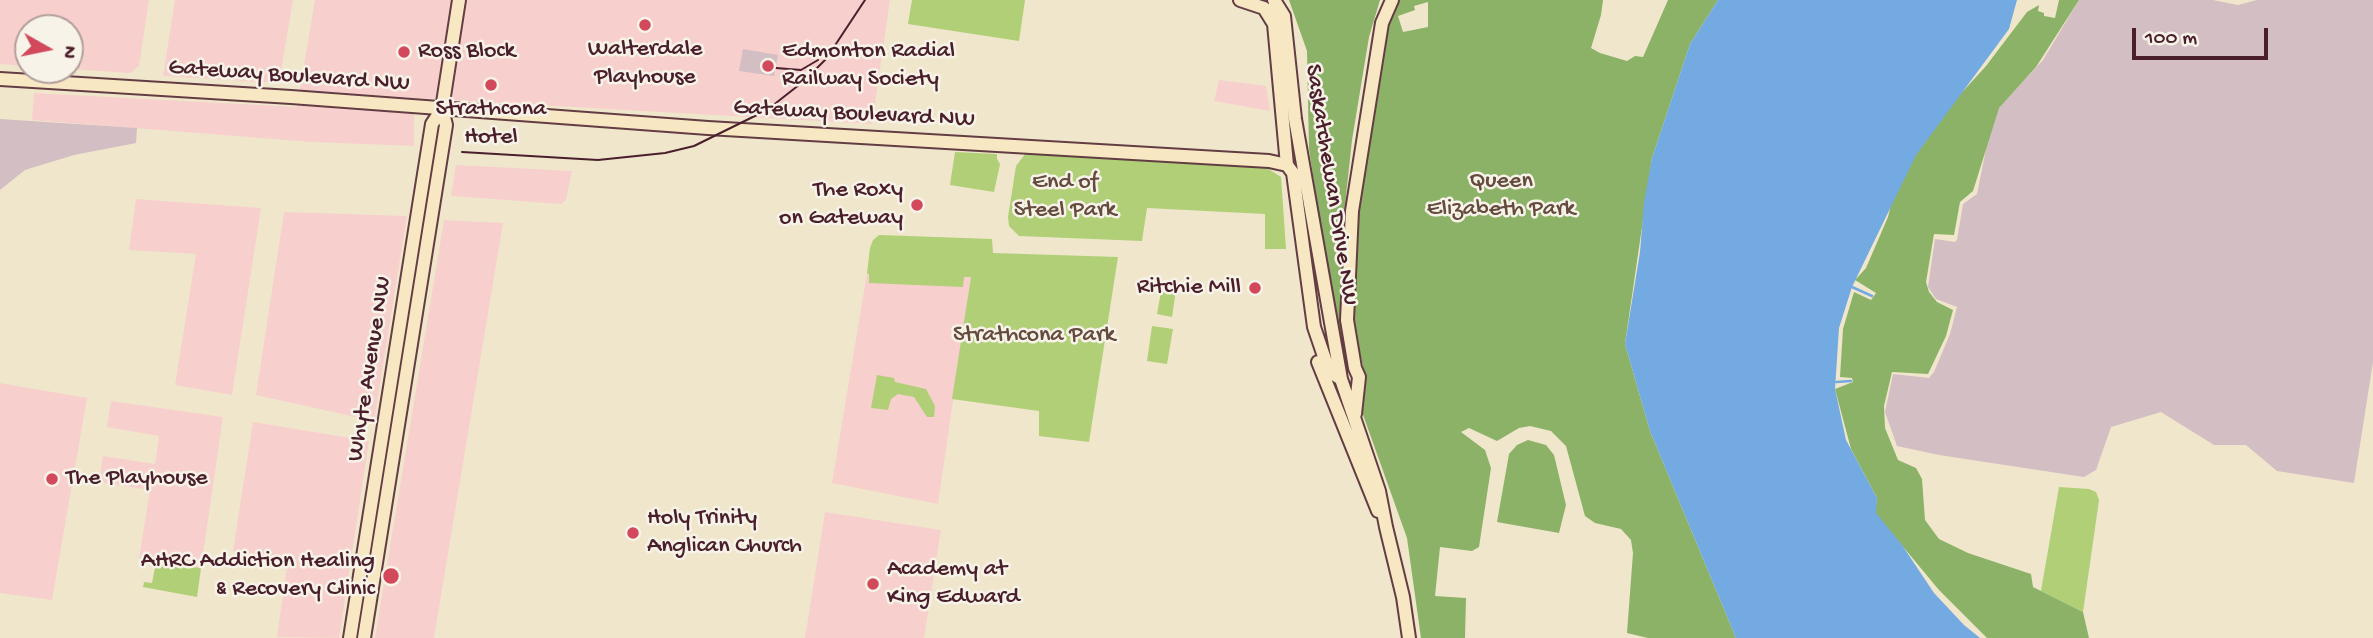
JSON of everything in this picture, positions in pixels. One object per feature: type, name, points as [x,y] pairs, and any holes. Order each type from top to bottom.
[{"type":"main road","name":"Whyte Avenue NW","points":[[364,638],[446,125],[442,109],[460,0]]},
{"type":"main road","points":[[1240,0],[1264,8],[1274,24]]},
{"type":"main road","name":"Saskatchewan Drive NW","points":[[1275,0],[1274,24],[1287,165],[1293,173],[1314,327],[1315,356],[1385,527]]},
{"type":"main road","name":"Saskatchewan Drive NW","points":[[1275,0],[1284,16],[1296,119],[1340,379],[1379,491],[1403,597],[1409,638]]},
{"type":"main road","points":[[1355,422],[1359,377],[1347,320],[1354,182],[1381,23],[1392,0]]},
{"type":"main road","name":"Gateway Boulevard NW","points":[[0,79],[779,132],[1269,161],[1287,165]]},
{"type":"main road","name":"Whyte Avenue NW","points":[[350,638],[432,124],[442,109]]},
{"type":"main road","points":[[1287,165],[1294,143],[1296,119]]},
{"type":"main road","name":"Saskatchewan Drive NW","points":[[1314,327],[1329,371],[1340,379]]},
{"type":"main road","points":[[1340,379],[1350,376],[1355,368]]},
{"type":"shaded area","points":[[0,0],[149,0],[139,66],[130,73],[84,70],[84,14],[14,14],[14,65],[0,64]]},
{"type":"shaded area","points":[[175,0],[293,0],[279,83],[163,76]]},
{"type":"shaded area","points":[[315,0],[890,0],[872,124],[414,98],[414,146],[312,142],[32,120],[34,93],[297,107]]},
{"type":"shaded area","points":[[2079,0],[2213,0],[2238,5],[2257,0],[2373,0],[2373,362],[2354,483],[2277,471],[2246,445],[2214,445],[2161,412],[2111,427],[2096,470],[2084,477],[1897,446],[1885,412],[1893,374],[1929,378],[1950,334],[1957,307],[1936,299],[1928,287],[1935,239],[1957,240],[1963,204],[1977,194],[1993,114],[2043,60]]},
{"type":"shaded area","name":"Edmonton Radial Railway Society","points":[[743,49],[778,55],[774,76],[739,71]]},
{"type":"shaded area","points":[[1219,80],[1266,86],[1270,111],[1214,101]]},
{"type":"shaded area","points":[[0,119],[137,128],[136,143],[74,155],[25,170],[0,190]]},
{"type":"shaded area","points":[[456,165],[572,171],[566,200],[561,204],[451,196]]},
{"type":"shaded area","points":[[136,199],[261,208],[232,395],[175,385],[196,254],[129,250]]},
{"type":"shaded area","points":[[284,212],[407,216],[374,421],[256,395]]},
{"type":"shaded area","points":[[444,220],[503,223],[434,638],[375,638]]},
{"type":"shaded area","points":[[867,273],[971,277],[938,504],[832,483]]},
{"type":"shaded area","points":[[0,383],[87,398],[52,600],[0,593]]},
{"type":"shaded area","points":[[111,401],[223,417],[201,568],[139,559],[150,490],[99,482],[103,456],[155,464],[159,436],[107,427]]},
{"type":"shaded area","points":[[253,422],[369,441],[339,638],[277,637],[288,559],[233,551]]},
{"type":"shaded area","name":"Academy at King Edward","points":[[825,512],[941,530],[924,638],[805,638]]},
{"type":"green space","points":[[912,0],[1025,0],[1019,41],[908,24]]},
{"type":"green space","points":[[1289,0],[1380,0],[1369,37],[1352,140],[1346,196],[1340,328],[1332,303],[1309,149],[1307,51]]},
{"type":"green space","name":"Queen Elizabeth Park","points":[[1400,0],[1603,0],[1591,48],[1627,61],[1635,56],[1643,57],[1668,0],[1718,0],[1690,44],[1652,158],[1625,344],[1650,431],[1736,638],[1648,638],[1627,633],[1633,553],[1631,540],[1621,529],[1595,523],[1585,516],[1566,446],[1551,431],[1530,426],[1519,428],[1497,441],[1469,428],[1461,432],[1485,450],[1491,468],[1479,547],[1472,551],[1440,547],[1435,596],[1466,598],[1465,638],[1421,638],[1407,538],[1362,412],[1364,372],[1354,324],[1360,172],[1387,23],[1395,4]],"holes":[[[1428,2],[1428,27],[1403,32],[1398,16],[1415,10],[1414,6]]]},
{"type":"green space","points":[[2059,0],[2079,0],[2036,67],[1999,108],[1973,191],[1960,202],[1954,235],[1934,234],[1926,282],[1929,292],[1937,302],[1953,310],[1946,336],[1928,374],[1892,372],[1884,406],[1885,428],[1898,460],[1916,468],[1922,479],[1925,520],[1939,539],[1968,553],[2031,574],[2033,587],[2083,612],[2089,638],[1987,638],[1939,590],[1875,513],[1877,498],[1851,449],[1835,389],[1853,382],[1852,378],[1840,377],[1843,329],[1854,292],[1871,300],[1876,293],[1855,280],[1866,268],[1888,217],[1894,192],[1909,164],[1956,99],[1986,66],[2027,12],[2039,5],[2038,11],[2044,13],[2044,16],[2055,18]]},
{"type":"green space","points":[[955,152],[997,154],[1000,164],[994,192],[950,185]]},
{"type":"green space","name":"End of Steel Park","points":[[1026,153],[1267,168],[1281,177],[1286,249],[1265,249],[1265,214],[1147,208],[1142,241],[1019,236],[1009,226],[1008,217],[1016,166]]},
{"type":"green space","name":"Strathcona Park","points":[[879,235],[992,239],[993,253],[1118,257],[1089,442],[1039,436],[1039,411],[952,399],[971,277],[964,277],[963,287],[869,283],[867,273],[870,248]]},
{"type":"green space","points":[[1163,281],[1177,283],[1172,317],[1157,314]]},
{"type":"green space","points":[[1152,326],[1173,329],[1167,364],[1147,361]]},
{"type":"green space","points":[[877,375],[926,389],[935,406],[934,417],[927,417],[914,397],[898,394],[891,399],[888,410],[871,408]]},
{"type":"green space","points":[[1528,440],[1546,445],[1554,455],[1566,505],[1559,533],[1497,522],[1509,454],[1517,445]]},
{"type":"green space","points":[[2059,487],[2089,489],[2096,492],[2099,500],[2083,612],[2041,591]]},
{"type":"green space","points":[[156,562],[201,568],[197,597],[143,587],[144,582],[152,583]]},
{"type":"water","points":[[1718,0],[2017,0],[2009,29],[1916,155],[1852,287],[1839,328],[1835,389],[1846,440],[1877,498],[1876,513],[1902,545],[1934,593],[1980,638],[1736,638],[1650,431],[1625,344],[1640,252],[1644,203],[1652,158],[1690,44]]},
{"type":"waterway","points":[[1852,287],[1872,296]]},
{"type":"waterway","points":[[1836,382],[1851,381]]},
{"type":"tram line","points":[[462,152],[598,160],[665,153],[694,146],[767,110],[804,81],[826,59],[865,0]]},
{"type":"tram line","points":[[776,68],[801,70],[818,60]]},
{"type":"place","name":"Walterdale Playhouse","points":[[645,25]]},
{"type":"place","name":"Ross Block","points":[[404,52]]},
{"type":"place","name":"Edmonton Radial Railway Society","points":[[768,66]]},
{"type":"place","name":"Strathcona Hotel","points":[[491,85]]},
{"type":"place","name":"The Roxy on Gateway","points":[[917,205]]},
{"type":"place","name":"Ritchie Mill","points":[[1255,288]]},
{"type":"place","name":"The Playhouse","points":[[52,479]]},
{"type":"place","name":"Holy Trinity Anglican Church","points":[[633,533]]},
{"type":"place","name":"AHRC Addiction Healing & Recovery Clinic","points":[[391,576]]},
{"type":"place","name":"Academy at King Edward","points":[[873,584]]}]
